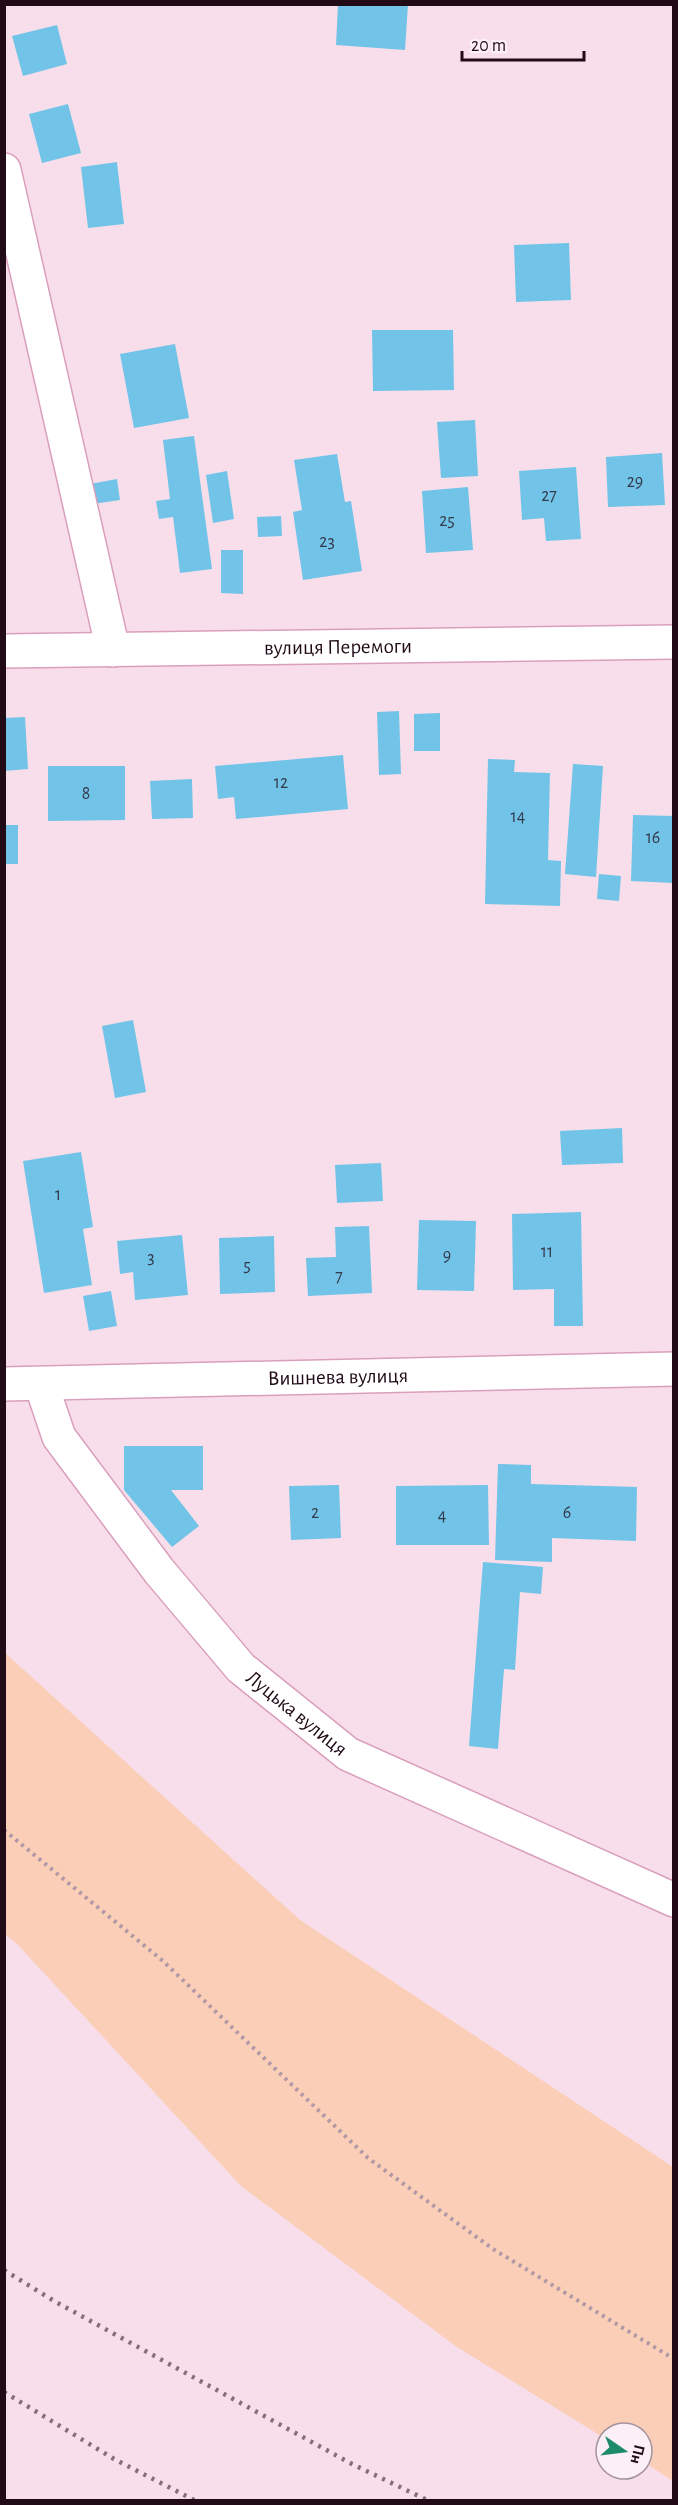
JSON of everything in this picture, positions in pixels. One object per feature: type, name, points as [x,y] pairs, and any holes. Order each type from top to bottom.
[{"type":"street","points":[[4,170],[113,650]]},
{"type":"street","name":"вулиця Перемоги","points":[[4,651],[674,642]]},
{"type":"street","name":"Вишнева вулиця","points":[[4,1384],[674,1369]]},
{"type":"street","name":"Луцька вулиця","points":[[41,1384],[59,1437],[159,1571],[241,1668],[348,1754],[674,1900]]},
{"type":"path","points":[[4,1830],[163,1961],[368,2158],[493,2249],[674,2359]]},
{"type":"shaded area","points":[[4,1652],[300,1920],[673,2167],[673,2481],[654,2469],[654,2421],[594,2421],[594,2432],[457,2347],[241,2186],[17,1944],[5,1934]]},
{"type":"building","points":[[338,4],[408,4],[405,50],[336,45]]},
{"type":"building","points":[[57,25],[67,64],[23,76],[12,36]]},
{"type":"building","points":[[68,104],[81,153],[42,163],[29,114]]},
{"type":"building","points":[[117,162],[124,224],[88,228],[81,167]]},
{"type":"building","points":[[569,243],[571,300],[516,302],[514,245]]},
{"type":"building","points":[[372,330],[453,330],[454,390],[373,391]]},
{"type":"building","points":[[175,344],[189,418],[134,428],[120,354]]},
{"type":"building","points":[[475,420],[478,476],[441,478],[437,422]]},
{"type":"building","points":[[194,436],[212,569],[180,573],[173,517],[159,519],[156,501],[170,499],[163,440]]},
{"type":"building","points":[[662,453],[665,505],[608,507],[606,457]]},
{"type":"building","points":[[337,454],[345,502],[351,501],[362,571],[303,580],[293,512],[302,510],[294,460]]},
{"type":"building","points":[[576,467],[581,539],[546,541],[544,518],[522,520],[519,471]]},
{"type":"building","points":[[227,471],[234,519],[213,523],[206,475]]},
{"type":"building","points":[[117,479],[120,500],[93,504],[90,484]]},
{"type":"building","points":[[468,487],[473,550],[426,553],[422,491]]},
{"type":"building","points":[[281,516],[282,536],[258,537],[257,517]]},
{"type":"building","points":[[221,550],[243,550],[243,594],[221,593]]},
{"type":"building","points":[[399,711],[401,774],[379,775],[377,712]]},
{"type":"building","points":[[440,713],[440,751],[414,751],[414,714]]},
{"type":"building","points":[[25,717],[28,769],[4,771],[4,718]]},
{"type":"building","points":[[343,755],[348,809],[236,819],[234,797],[218,799],[215,766]]},
{"type":"building","points":[[488,759],[515,760],[514,772],[550,773],[548,860],[561,861],[560,906],[485,904]]},
{"type":"building","points":[[573,764],[603,766],[596,877],[565,874]]},
{"type":"building","points":[[48,766],[125,766],[125,820],[48,821]]},
{"type":"building","points":[[192,779],[193,818],[152,819],[150,781]]},
{"type":"building","points":[[633,815],[674,816],[673,883],[631,881]]},
{"type":"building","points":[[4,825],[18,825],[18,864],[4,864]]},
{"type":"building","points":[[599,874],[621,876],[619,901],[597,899]]},
{"type":"building","points":[[133,1020],[146,1092],[115,1098],[102,1026]]},
{"type":"building","points":[[622,1128],[623,1163],[562,1165],[560,1131]]},
{"type":"building","points":[[81,1152],[93,1227],[83,1229],[92,1285],[44,1293],[23,1161]]},
{"type":"building","points":[[381,1163],[383,1201],[337,1203],[335,1165]]},
{"type":"building","points":[[581,1212],[583,1326],[554,1326],[554,1289],[513,1290],[512,1214]]},
{"type":"building","points":[[419,1220],[476,1221],[474,1291],[417,1290]]},
{"type":"building","points":[[369,1226],[372,1293],[308,1296],[306,1258],[336,1257],[335,1227]]},
{"type":"building","points":[[182,1235],[188,1295],[135,1300],[133,1272],[120,1274],[117,1241]]},
{"type":"building","points":[[274,1236],[275,1292],[220,1294],[219,1238]]},
{"type":"building","points":[[111,1291],[117,1326],[89,1331],[83,1296]]},
{"type":"building","points":[[124,1446],[203,1446],[203,1490],[171,1490],[199,1526],[172,1547],[124,1490]]},
{"type":"building","points":[[498,1464],[531,1465],[531,1484],[637,1487],[636,1541],[552,1538],[552,1562],[495,1560]]},
{"type":"building","points":[[339,1485],[341,1538],[291,1540],[289,1486]]},
{"type":"building","points":[[488,1485],[489,1545],[396,1545],[396,1486]]},
{"type":"building","points":[[483,1562],[543,1567],[541,1594],[520,1592],[515,1670],[504,1669],[498,1749],[469,1746]]},
{"type":"railway","points":[[4,2270],[54,2301],[352,2464],[427,2500]]},
{"type":"railway","points":[[4,2392],[114,2459],[194,2500]]}]
